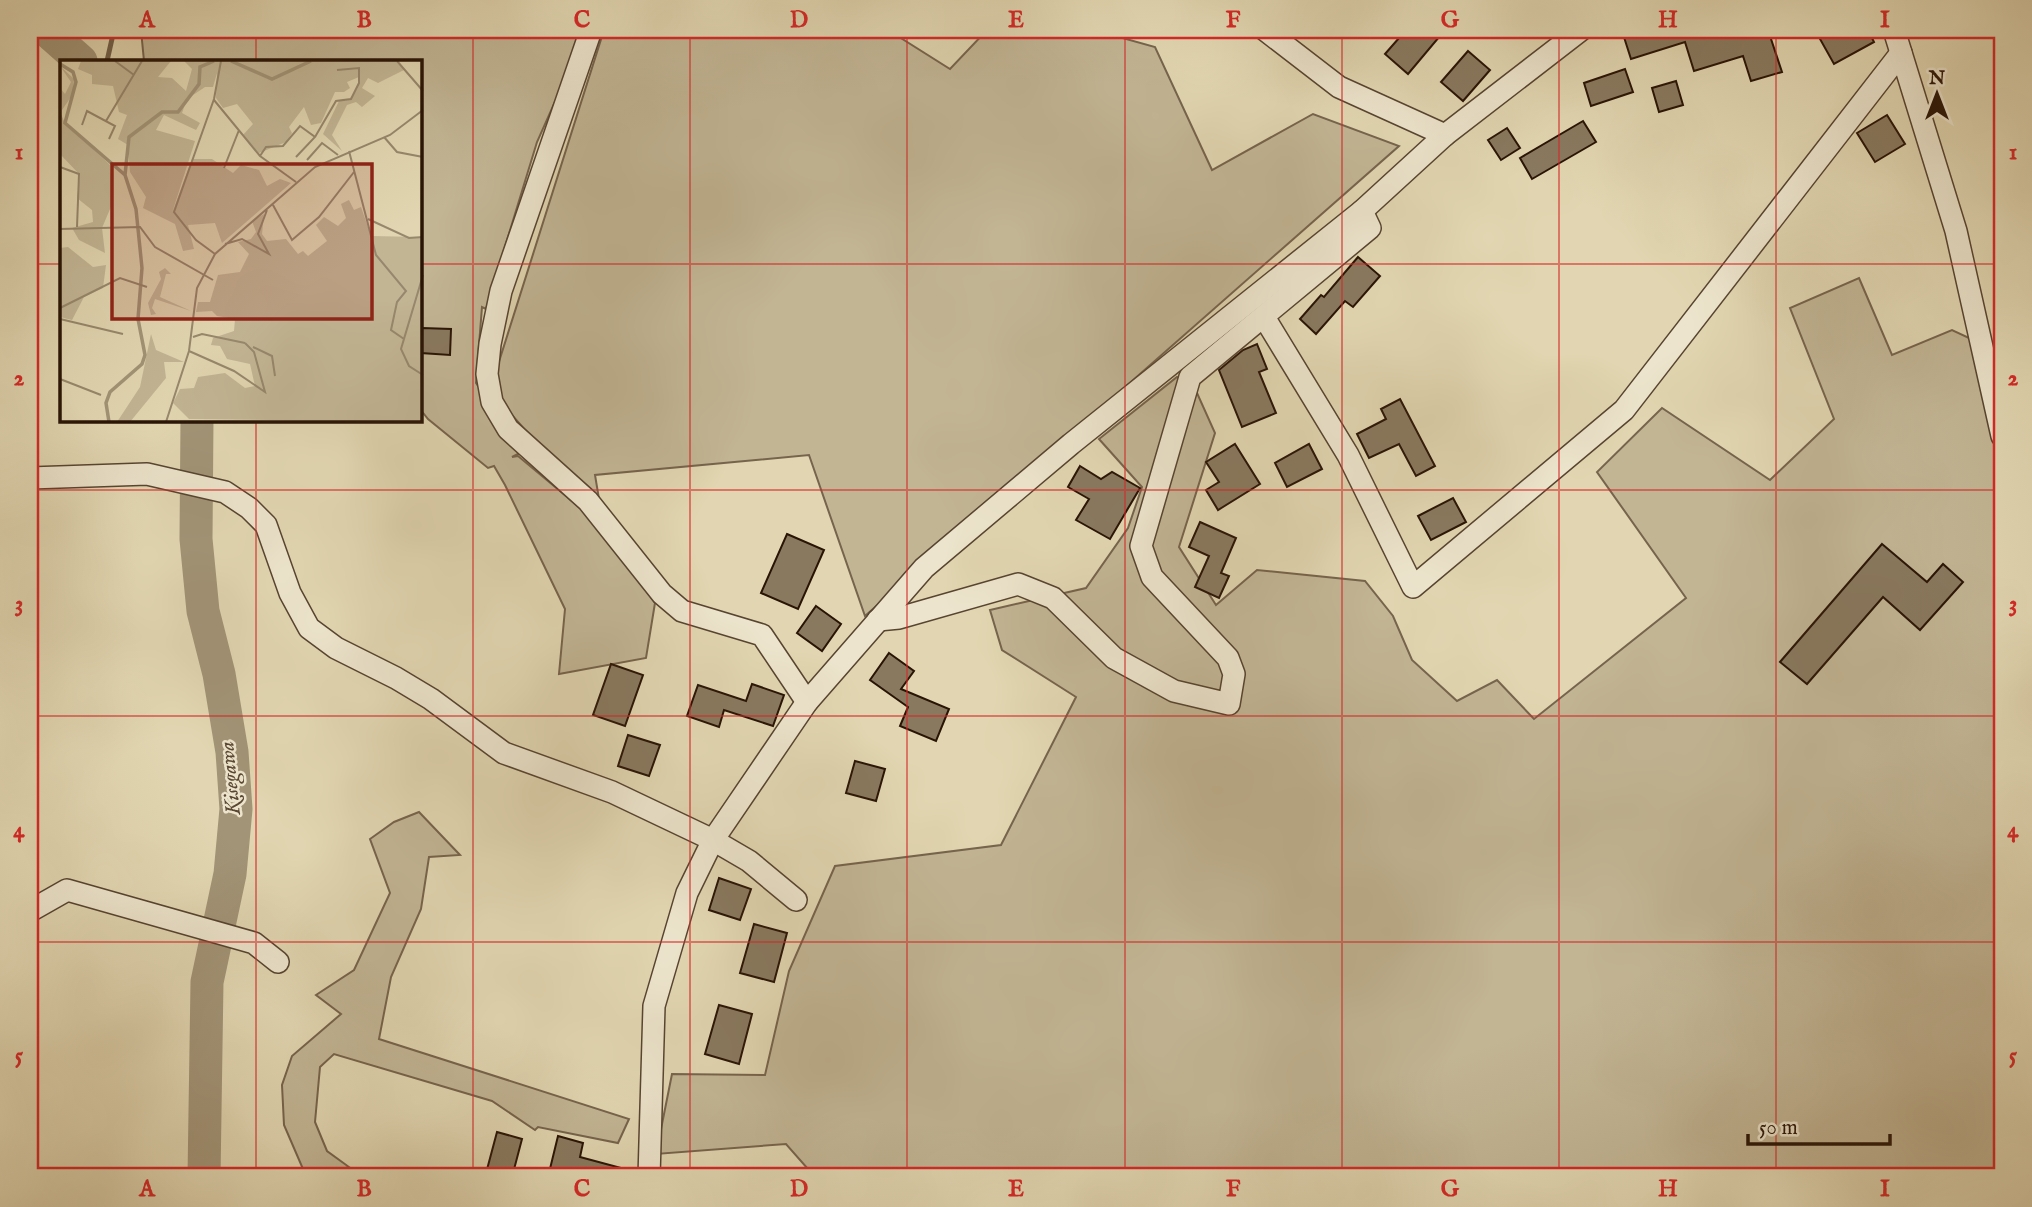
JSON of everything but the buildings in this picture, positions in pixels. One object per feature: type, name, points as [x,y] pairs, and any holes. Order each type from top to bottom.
[{"type":"street","points":[[591,30],[500,291],[489,344],[487,374],[492,402],[508,429],[589,501],[662,594],[682,611],[762,635],[807,702]]},
{"type":"street","points":[[1265,30],[1339,87],[1445,135]]},
{"type":"street","points":[[649,1177],[654,1006],[687,893],[713,840],[807,702],[924,568],[1070,444],[1362,211],[1445,135],[1581,30]]},
{"type":"street","points":[[1894,30],[1956,230],[2002,429]]},
{"type":"street","points":[[1264,317],[1348,456],[1413,587],[1624,410],[1901,53]]},
{"type":"street","points":[[878,620],[899,618],[1018,584],[1053,598],[1114,658],[1174,691],[1229,704],[1234,674],[1228,658],[1152,577],[1141,546],[1190,377],[1370,228],[1362,211]]},
{"type":"street","points":[[30,478],[146,474],[225,492],[266,525],[290,593],[309,628],[336,648],[431,699],[504,753],[612,792],[713,840],[749,861],[796,900]]},
{"type":"street","points":[[30,911],[67,890],[254,943],[278,962]]},
{"type":"shaded area","points":[[141,30],[587,30],[537,142],[486,309],[482,307],[476,383],[524,451],[512,457],[518,456],[596,521],[655,603],[646,658],[559,674],[565,609],[505,485],[494,466],[488,468],[422,412],[422,60],[144,60]]},
{"type":"shaded area","points":[[604,30],[888,30],[950,69],[987,30],[1094,30],[1155,47],[1212,170],[1313,114],[1399,146],[865,616],[809,455],[595,475],[602,517],[490,390]]},
{"type":"shaded area","points":[[1859,278],[1892,355],[1952,330],[1982,344],[2002,489],[2002,1177],[815,1177],[786,1144],[656,1154],[672,1074],[765,1075],[789,971],[835,866],[1001,845],[1076,697],[1002,650],[990,610],[1086,588],[1128,528],[1142,487],[1099,439],[1177,377],[1193,384],[1215,433],[1179,547],[1216,605],[1257,570],[1365,581],[1393,616],[1412,660],[1457,701],[1497,680],[1534,719],[1686,598],[1597,472],[1662,408],[1770,480],[1834,419],[1790,308]]},
{"type":"shaded area","points":[[419,812],[460,855],[429,857],[421,909],[391,977],[379,1039],[629,1119],[618,1143],[538,1127],[535,1130],[492,1101],[334,1054],[320,1067],[315,1122],[327,1151],[349,1167],[318,1176],[306,1176],[284,1125],[282,1085],[292,1056],[341,1014],[316,995],[354,970],[390,893],[370,839],[394,822]]},
{"type":"waterway","name":"Kisegawa","points":[[46,30],[80,60]]},
{"type":"waterway","points":[[107,60],[114,30]]},
{"type":"waterway","name":"Kisegawa","points":[[197,422],[196,539],[203,611],[219,674],[232,752],[236,809],[230,874],[207,982],[204,1177]]}]
